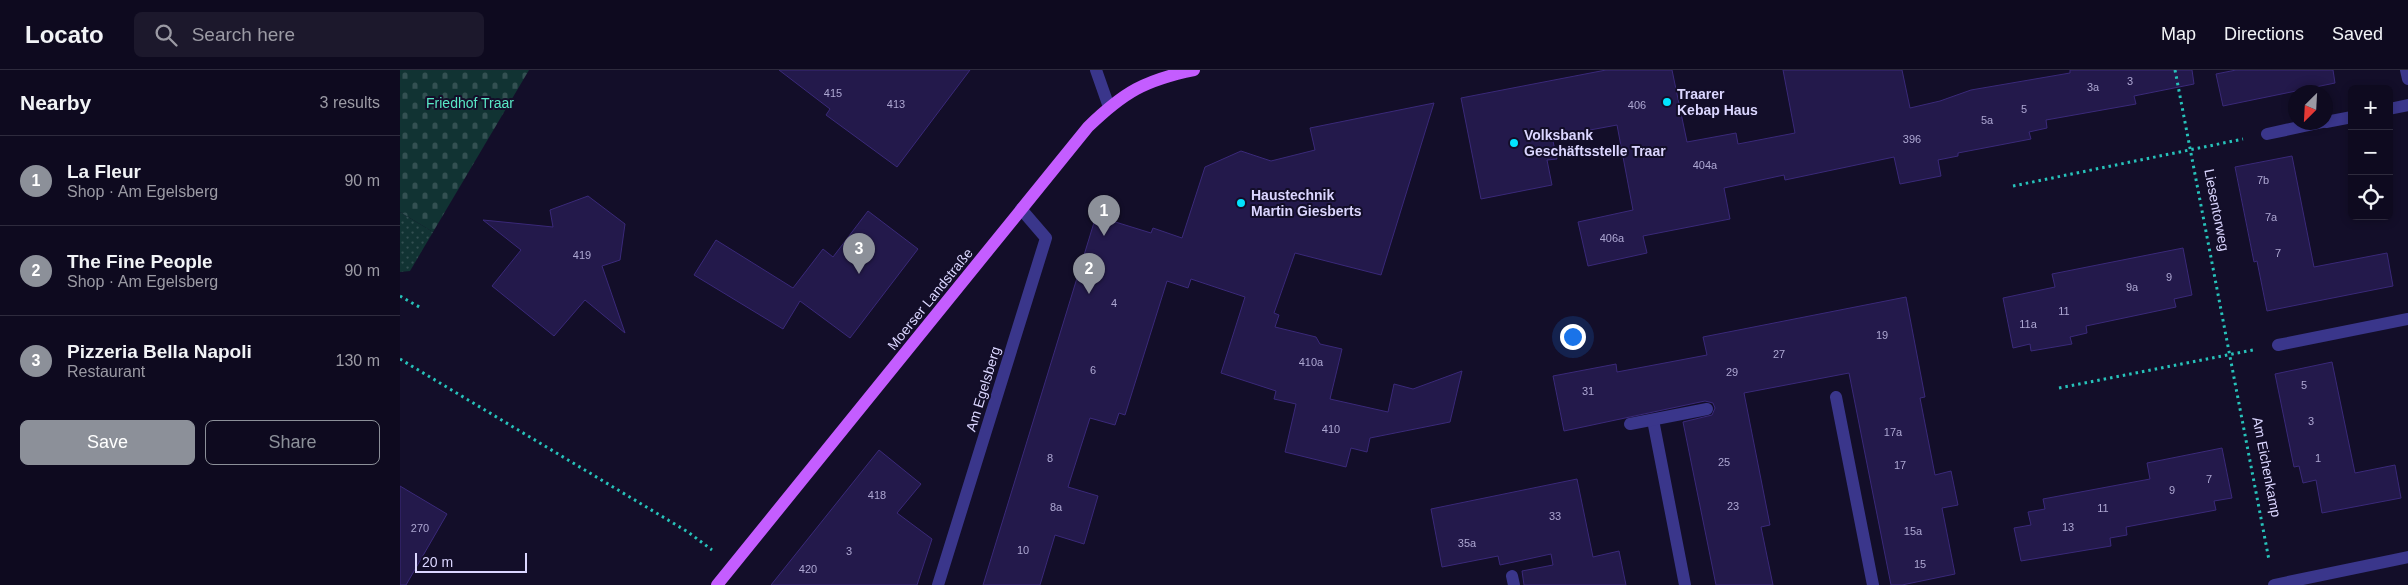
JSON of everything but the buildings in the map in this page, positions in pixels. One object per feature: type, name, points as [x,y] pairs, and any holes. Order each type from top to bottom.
[{"type":"main road","name":"Moerser Landstraße","points":[[717,585],[863,407],[1067,152],[1109,107],[1130,90],[1150,81],[1194,70]]},
{"type":"street","points":[[1096,70],[1109,107]]},
{"type":"street","points":[[2406,70],[2408,79]]},
{"type":"street","points":[[2393,108],[2408,105]]},
{"type":"street","points":[[2333,120],[2348,118]]},
{"type":"street","points":[[2267,134],[2288,130]]},
{"type":"street","name":"Am Egelsberg","points":[[938,585],[1046,238],[1021,209]]},
{"type":"street","points":[[2278,345],[2408,319]]},
{"type":"street","points":[[1836,397],[1873,585]]},
{"type":"street","points":[[1630,424],[1707,409]]},
{"type":"street","points":[[1653,420],[1685,585]]},
{"type":"street","points":[[2274,585],[2408,556]]},
{"type":"path","name":"Liesentorweg","points":[[2175,70],[2230,355]]},
{"type":"path","points":[[2013,186],[2267,134]]},
{"type":"path","points":[[400,296],[420,308]]},
{"type":"path","points":[[2059,388],[2278,345]]},
{"type":"path","name":"Am Eichenkamp","points":[[2230,355],[2274,585]]},
{"type":"path","points":[[400,359],[688,532],[733,565]]},
{"type":"green space","name":"Friedhof Traar","points":[[400,70],[529,70],[433,232],[400,212]]},
{"type":"green space","points":[[400,212],[433,232],[410,271],[400,272]]},
{"type":"place","name":"Traarer Kebap Haus","points":[[1667,102]]},
{"type":"place","name":"Volksbank Geschäftsstelle Traar","points":[[1514,143]]},
{"type":"place","name":"Haustechnik Martin Giesberts","points":[[1241,203]]},
{"type":"place","name":"La Fleur","points":[[1104,236]]},
{"type":"place","name":"Pizzeria Bella Napoli","points":[[859,274]]},
{"type":"place","name":"The Fine People","points":[[1089,294]]}]
